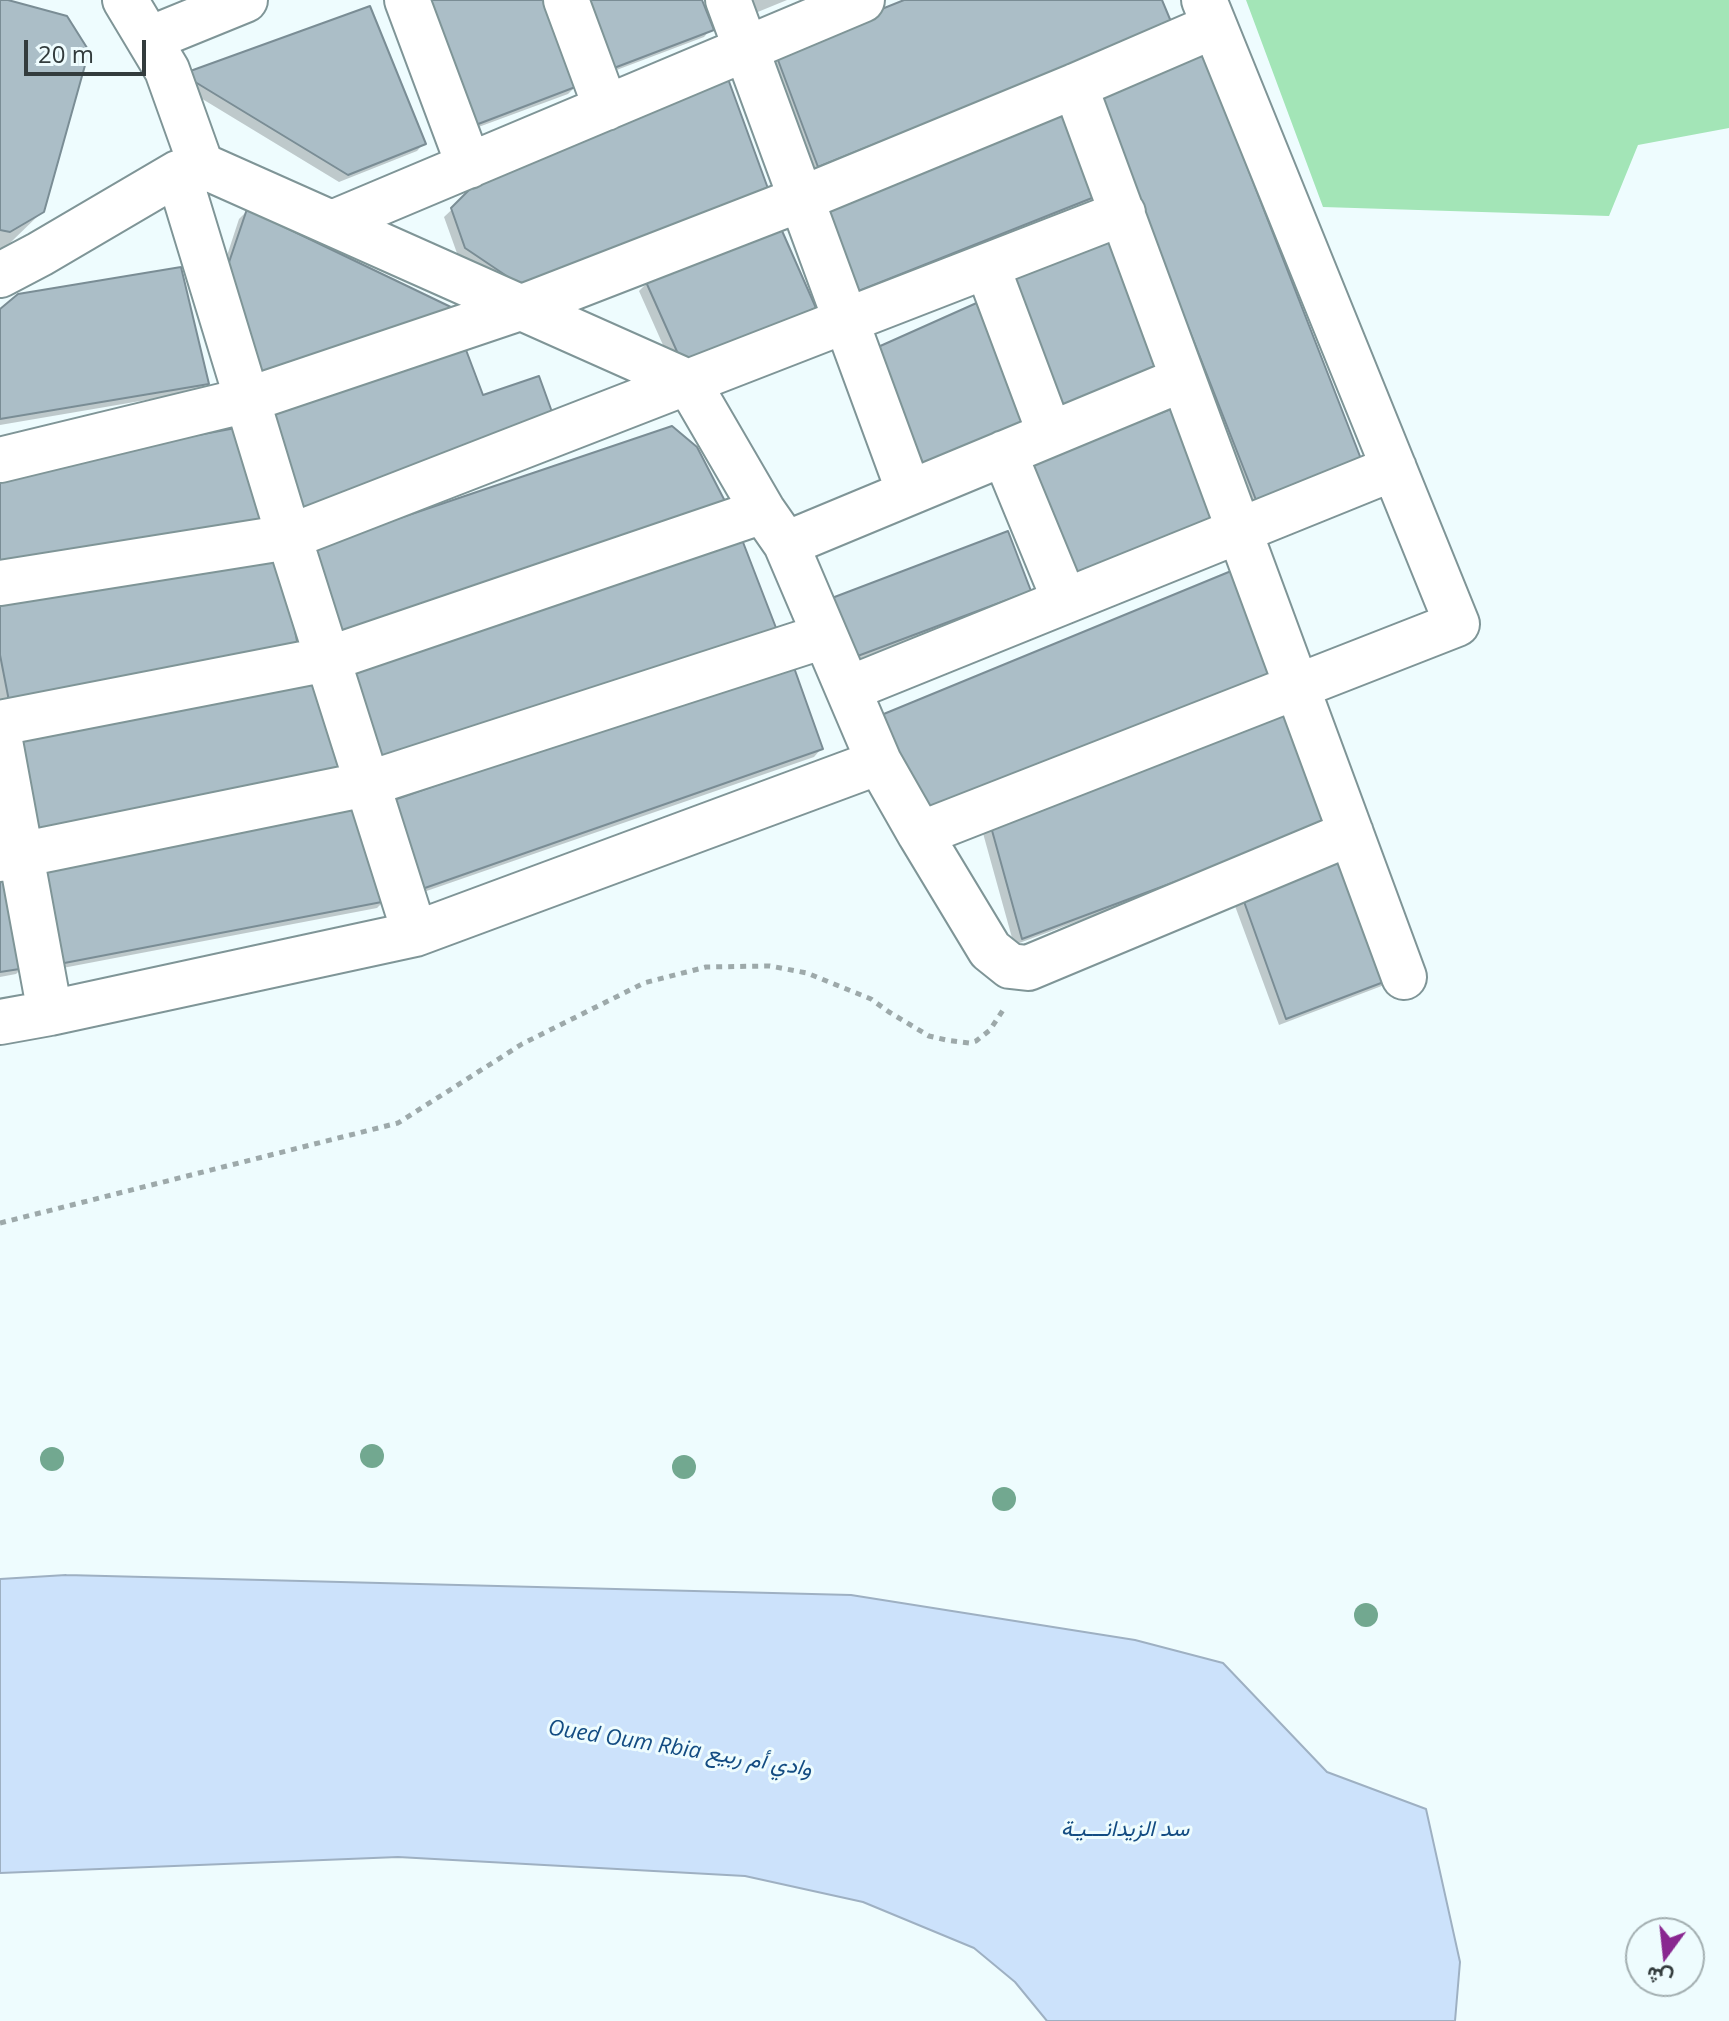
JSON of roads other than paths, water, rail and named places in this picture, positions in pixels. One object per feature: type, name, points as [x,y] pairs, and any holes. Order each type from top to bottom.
[{"type":"street","points":[[125,0],[165,34],[189,169],[247,400],[415,934]]},
{"type":"street","points":[[165,34],[245,0]]},
{"type":"street","points":[[407,0],[469,166]]},
{"type":"street","points":[[566,0],[606,108]]},
{"type":"street","points":[[728,0],[909,492]]},
{"type":"street","points":[[332,223],[862,0]]},
{"type":"street","points":[[0,460],[247,400],[520,308],[801,199],[1075,86],[1209,13],[1457,624],[920,834]]},
{"type":"street","points":[[1075,86],[1404,977]]},
{"type":"street","points":[[0,275],[20,249],[189,169],[332,223],[688,382],[774,527],[879,762],[990,950],[1010,966],[1028,968],[1351,833]]},
{"type":"street","points":[[0,583],[289,537],[1123,213]]},
{"type":"street","points":[[987,266],[1050,434]]},
{"type":"street","points":[[0,723],[328,659],[774,527],[909,492],[1183,379]]},
{"type":"street","points":[[1004,453],[1065,601]]},
{"type":"street","points":[[848,689],[1394,468]]},
{"type":"street","points":[[11,857],[367,784],[824,636]]},
{"type":"street","points":[[0,741],[11,857],[50,1013]]},
{"type":"street","points":[[0,1022],[415,934],[879,762]]},
{"type":"water","name":"سد الزيدانـــيـة","points":[[66,1575],[851,1595],[1135,1640],[1223,1663],[1327,1772],[1426,1809],[1460,1962],[1455,2021],[1047,2021],[1015,1982],[974,1948],[863,1902],[745,1876],[398,1857],[0,1873],[0,1579]]},
{"type":"water label","name":"Oued Oum Rbia وادي أم ربيع","points":[[680,1749]]}]
